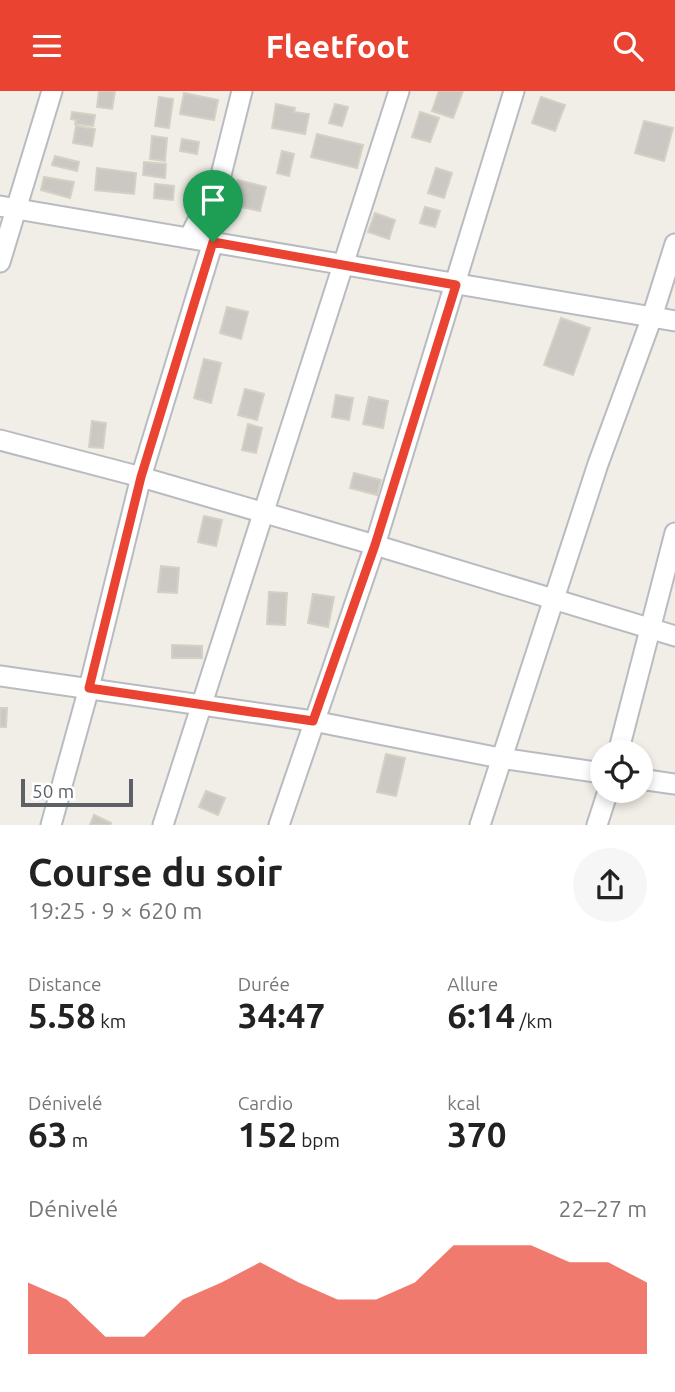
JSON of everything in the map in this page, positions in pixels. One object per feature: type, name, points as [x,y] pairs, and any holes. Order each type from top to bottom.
[{"type":"street","points":[[0,262],[8,207],[52,91]]},
{"type":"street","points":[[189,238],[221,175],[242,91]]},
{"type":"street","points":[[163,825],[400,91]]},
{"type":"street","points":[[279,825],[375,545],[513,91]]},
{"type":"street","points":[[8,207],[675,321]]},
{"type":"street","points":[[51,825],[89,688],[141,477],[213,242]]},
{"type":"street","points":[[480,825],[500,758],[556,600],[598,464],[652,317],[675,244]]},
{"type":"street","points":[[0,440],[141,477],[675,636]]},
{"type":"street","points":[[621,740],[675,533]]},
{"type":"street","points":[[0,676],[313,721],[500,758],[590,771]]},
{"type":"street","points":[[653,781],[675,784]]},
{"type":"street","points":[[597,825],[604,803]]},
{"type":"building","points":[[99,91],[115,91],[112,109],[97,107]]},
{"type":"building","points":[[439,91],[463,91],[453,118],[432,111]]},
{"type":"building","points":[[184,93],[218,100],[214,120],[180,114]]},
{"type":"building","points":[[159,97],[173,99],[169,128],[155,126]]},
{"type":"building","points":[[541,97],[565,105],[555,131],[532,123]]},
{"type":"building","points":[[276,104],[295,108],[294,112],[309,114],[305,134],[272,128]]},
{"type":"building","points":[[335,104],[348,107],[342,126],[329,123]]},
{"type":"building","points":[[72,112],[95,115],[93,126],[75,124],[76,120],[71,119]]},
{"type":"building","points":[[420,112],[439,118],[430,142],[412,137]]},
{"type":"building","points":[[644,121],[673,128],[664,161],[635,153]]},
{"type":"building","points":[[76,126],[95,129],[92,146],[73,143]]},
{"type":"building","points":[[317,134],[363,145],[357,168],[311,157]]},
{"type":"building","points":[[152,136],[167,138],[165,161],[150,159]]},
{"type":"building","points":[[182,139],[199,142],[197,154],[180,151]]},
{"type":"building","points":[[282,151],[294,154],[289,176],[277,173]]},
{"type":"building","points":[[55,156],[79,162],[77,171],[52,165]]},
{"type":"building","points":[[144,162],[166,164],[165,178],[143,175]]},
{"type":"building","points":[[97,168],[136,173],[134,194],[95,190]]},
{"type":"building","points":[[436,168],[452,173],[444,198],[428,193]]},
{"type":"building","points":[[44,177],[74,182],[70,198],[41,190]]},
{"type":"building","points":[[238,180],[266,187],[260,211],[232,205]]},
{"type":"building","points":[[155,184],[174,186],[173,200],[154,198]]},
{"type":"building","points":[[425,207],[440,211],[435,227],[420,223]]},
{"type":"building","points":[[375,213],[395,220],[389,239],[368,232]]},
{"type":"building","points":[[227,307],[248,312],[241,339],[220,333]]},
{"type":"building","points":[[561,318],[590,328],[573,375],[544,365]]},
{"type":"building","points":[[204,359],[221,363],[211,403],[194,398]]},
{"type":"building","points":[[245,389],[264,394],[257,420],[238,415]]},
{"type":"building","points":[[336,395],[353,398],[349,420],[332,417]]},
{"type":"building","points":[[369,397],[388,401],[383,428],[363,424]]},
{"type":"building","points":[[92,421],[106,423],[103,448],[89,447]]},
{"type":"building","points":[[248,424],[262,428],[256,453],[242,450]]},
{"type":"building","points":[[354,473],[381,480],[377,495],[350,488]]},
{"type":"building","points":[[204,516],[222,520],[216,546],[198,542]]},
{"type":"building","points":[[161,566],[179,568],[177,593],[158,592]]},
{"type":"building","points":[[269,592],[287,593],[285,625],[267,624]]},
{"type":"building","points":[[313,594],[334,597],[328,627],[308,623]]},
{"type":"building","points":[[172,645],[202,646],[202,658],[172,658]]},
{"type":"building","points":[[0,708],[7,708],[6,727],[0,727]]},
{"type":"building","points":[[386,754],[405,758],[396,796],[377,792]]},
{"type":"building","points":[[206,791],[225,798],[218,815],[199,807]]},
{"type":"building","points":[[94,815],[111,823],[110,825],[90,825]]},
{"type":"route","points":[[213,242],[456,285],[375,545],[313,721],[89,688],[141,477],[213,242]]}]
